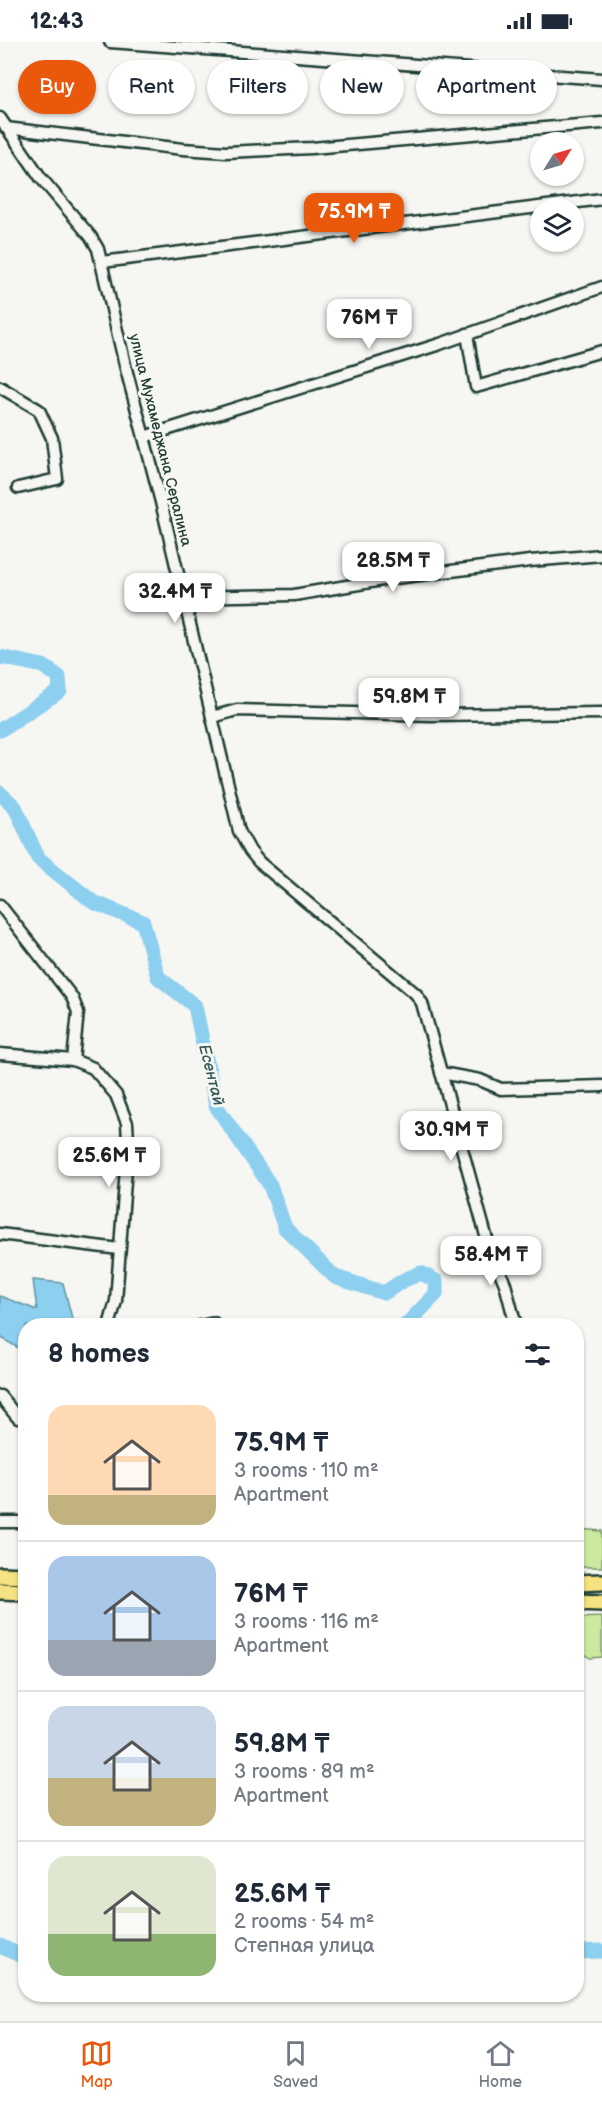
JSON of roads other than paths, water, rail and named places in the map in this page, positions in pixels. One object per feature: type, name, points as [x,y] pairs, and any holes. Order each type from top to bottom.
[{"type":"highway","points":[[0,1575],[18,1576]]},
{"type":"highway","points":[[584,1583],[602,1582]]},
{"type":"highway","points":[[0,1591],[18,1592]]},
{"type":"highway","points":[[584,1602],[602,1603]]},
{"type":"street","points":[[110,42],[602,79]]},
{"type":"street","name":"улица Мухамеджана Сералина","points":[[0,118],[41,178],[91,237],[102,262],[239,831],[259,862],[416,994],[422,1003],[488,1243],[505,1284],[514,1318]]},
{"type":"street","points":[[6,128],[226,152],[312,148],[602,123]]},
{"type":"street","points":[[102,262],[602,199]]},
{"type":"street","points":[[144,436],[467,334],[602,287]]},
{"type":"street","points":[[467,334],[476,387],[602,351]]},
{"type":"street","points":[[0,387],[39,410],[52,438],[57,479],[18,488]]},
{"type":"street","points":[[183,597],[294,596],[411,576],[530,561],[602,555]]},
{"type":"street","points":[[212,717],[237,710],[431,715],[602,713]]},
{"type":"street","points":[[0,905],[72,998],[78,1012],[74,1060]]},
{"type":"street","points":[[0,1054],[74,1060],[93,1068],[116,1095],[128,1123],[116,1301],[111,1318]]},
{"type":"street","points":[[441,1073],[480,1080],[501,1089],[602,1086]]},
{"type":"street","points":[[0,1234],[118,1249]]},
{"type":"street","points":[[0,1396],[18,1418]]},
{"type":"street","points":[[0,1522],[18,1522]]},
{"type":"water","points":[[33,1280],[63,1283],[72,1318],[18,1318],[18,1348],[0,1337],[0,1296],[37,1310]]},
{"type":"waterway","name":"Есентай","points":[[0,657],[43,666],[59,677],[60,691],[0,730]]},
{"type":"waterway","name":"Есентай","points":[[0,793],[15,807],[38,858],[93,902],[143,922],[158,977],[195,1006],[216,1106],[270,1185],[285,1228],[335,1277],[384,1293],[404,1280],[421,1273],[436,1281],[436,1294],[413,1318]]},
{"type":"waterway","points":[[0,1946],[18,1954]]},
{"type":"waterway","name":"Есентай","points":[[584,1952],[602,1951]]}]
